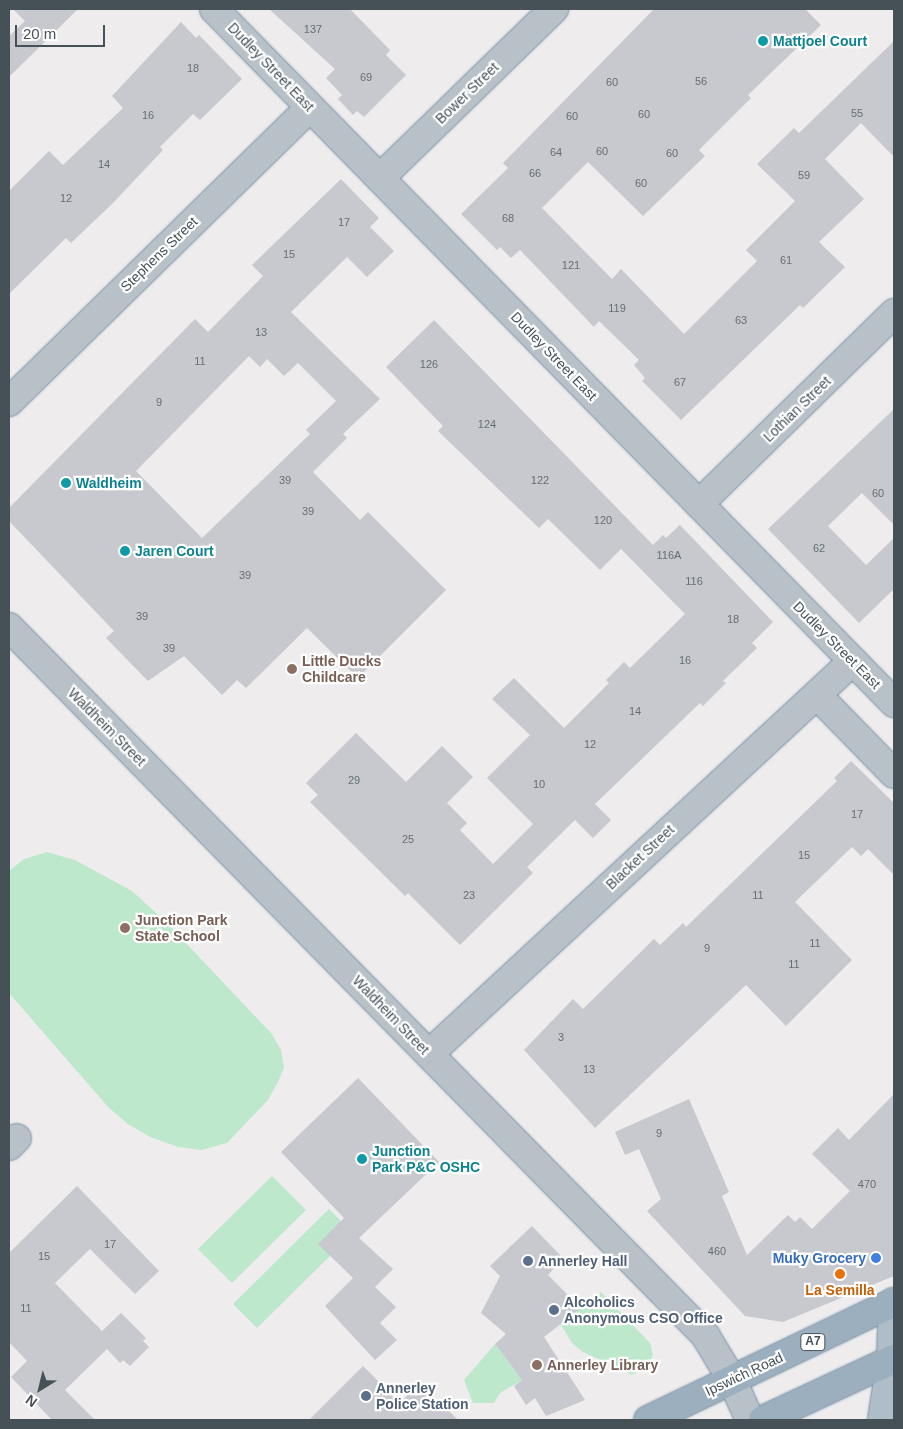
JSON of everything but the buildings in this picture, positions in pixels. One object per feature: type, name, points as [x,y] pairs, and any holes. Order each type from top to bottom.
[{"type":"highway","name":"Ipswich Road","points":[[648,1420],[894,1302]]},
{"type":"highway","points":[[763,1420],[892,1360]]},
{"type":"main road","points":[[882,1420],[892,1360],[894,1302]]},
{"type":"street","name":"Dudley Street East","points":[[214,9],[894,703]]},
{"type":"street","name":"Bower Street","points":[[380,178],[554,9]]},
{"type":"street","name":"Stephens Street","points":[[9,402],[310,107]]},
{"type":"street","name":"Lothian Street","points":[[699,504],[894,313]]},
{"type":"street","name":"Waldheim Street","points":[[9,628],[705,1335],[732,1380],[750,1420]]},
{"type":"street","name":"Blacket Street","points":[[429,1054],[458,1024],[853,661]]},
{"type":"street","points":[[817,695],[894,774]]},
{"type":"green space","points":[[47,852],[75,860],[132,891],[166,922],[271,1033],[281,1050],[284,1067],[279,1080],[268,1100],[227,1143],[201,1150],[178,1147],[150,1137],[128,1124],[109,1108],[9,993],[9,871],[24,859]]},
{"type":"green space","points":[[272,1176],[306,1210],[232,1283],[198,1249]]},
{"type":"green space","points":[[329,1209],[341,1221],[330,1256],[257,1328],[233,1304]]},
{"type":"green space","points":[[601,1292],[650,1343],[653,1355],[648,1366],[632,1375],[583,1352],[573,1344],[560,1324]]},
{"type":"green space","points":[[495,1344],[522,1380],[500,1393],[494,1403],[473,1403],[464,1380]]},
{"type":"place","name":"Mattjoel Court","points":[[763,41]]},
{"type":"place","name":"Waldheim","points":[[66,483]]},
{"type":"place","name":"Jaren Court","points":[[125,551]]},
{"type":"place","name":"Little Ducks Childcare","points":[[292,669]]},
{"type":"place","name":"Junction Park State School","points":[[125,928]]},
{"type":"place","name":"Junction Park P&C OSHC","points":[[362,1159]]},
{"type":"place","name":"Muky Grocery","points":[[876,1258]]},
{"type":"place","name":"Annerley Hall","points":[[528,1261]]},
{"type":"place","name":"La Semilla","points":[[840,1274]]},
{"type":"place","name":"Alcoholics Anonymous CSO Office","points":[[554,1310]]},
{"type":"place","name":"Annerley Library","points":[[537,1365]]},
{"type":"place","name":"Annerley Police Station","points":[[366,1396]]}]
